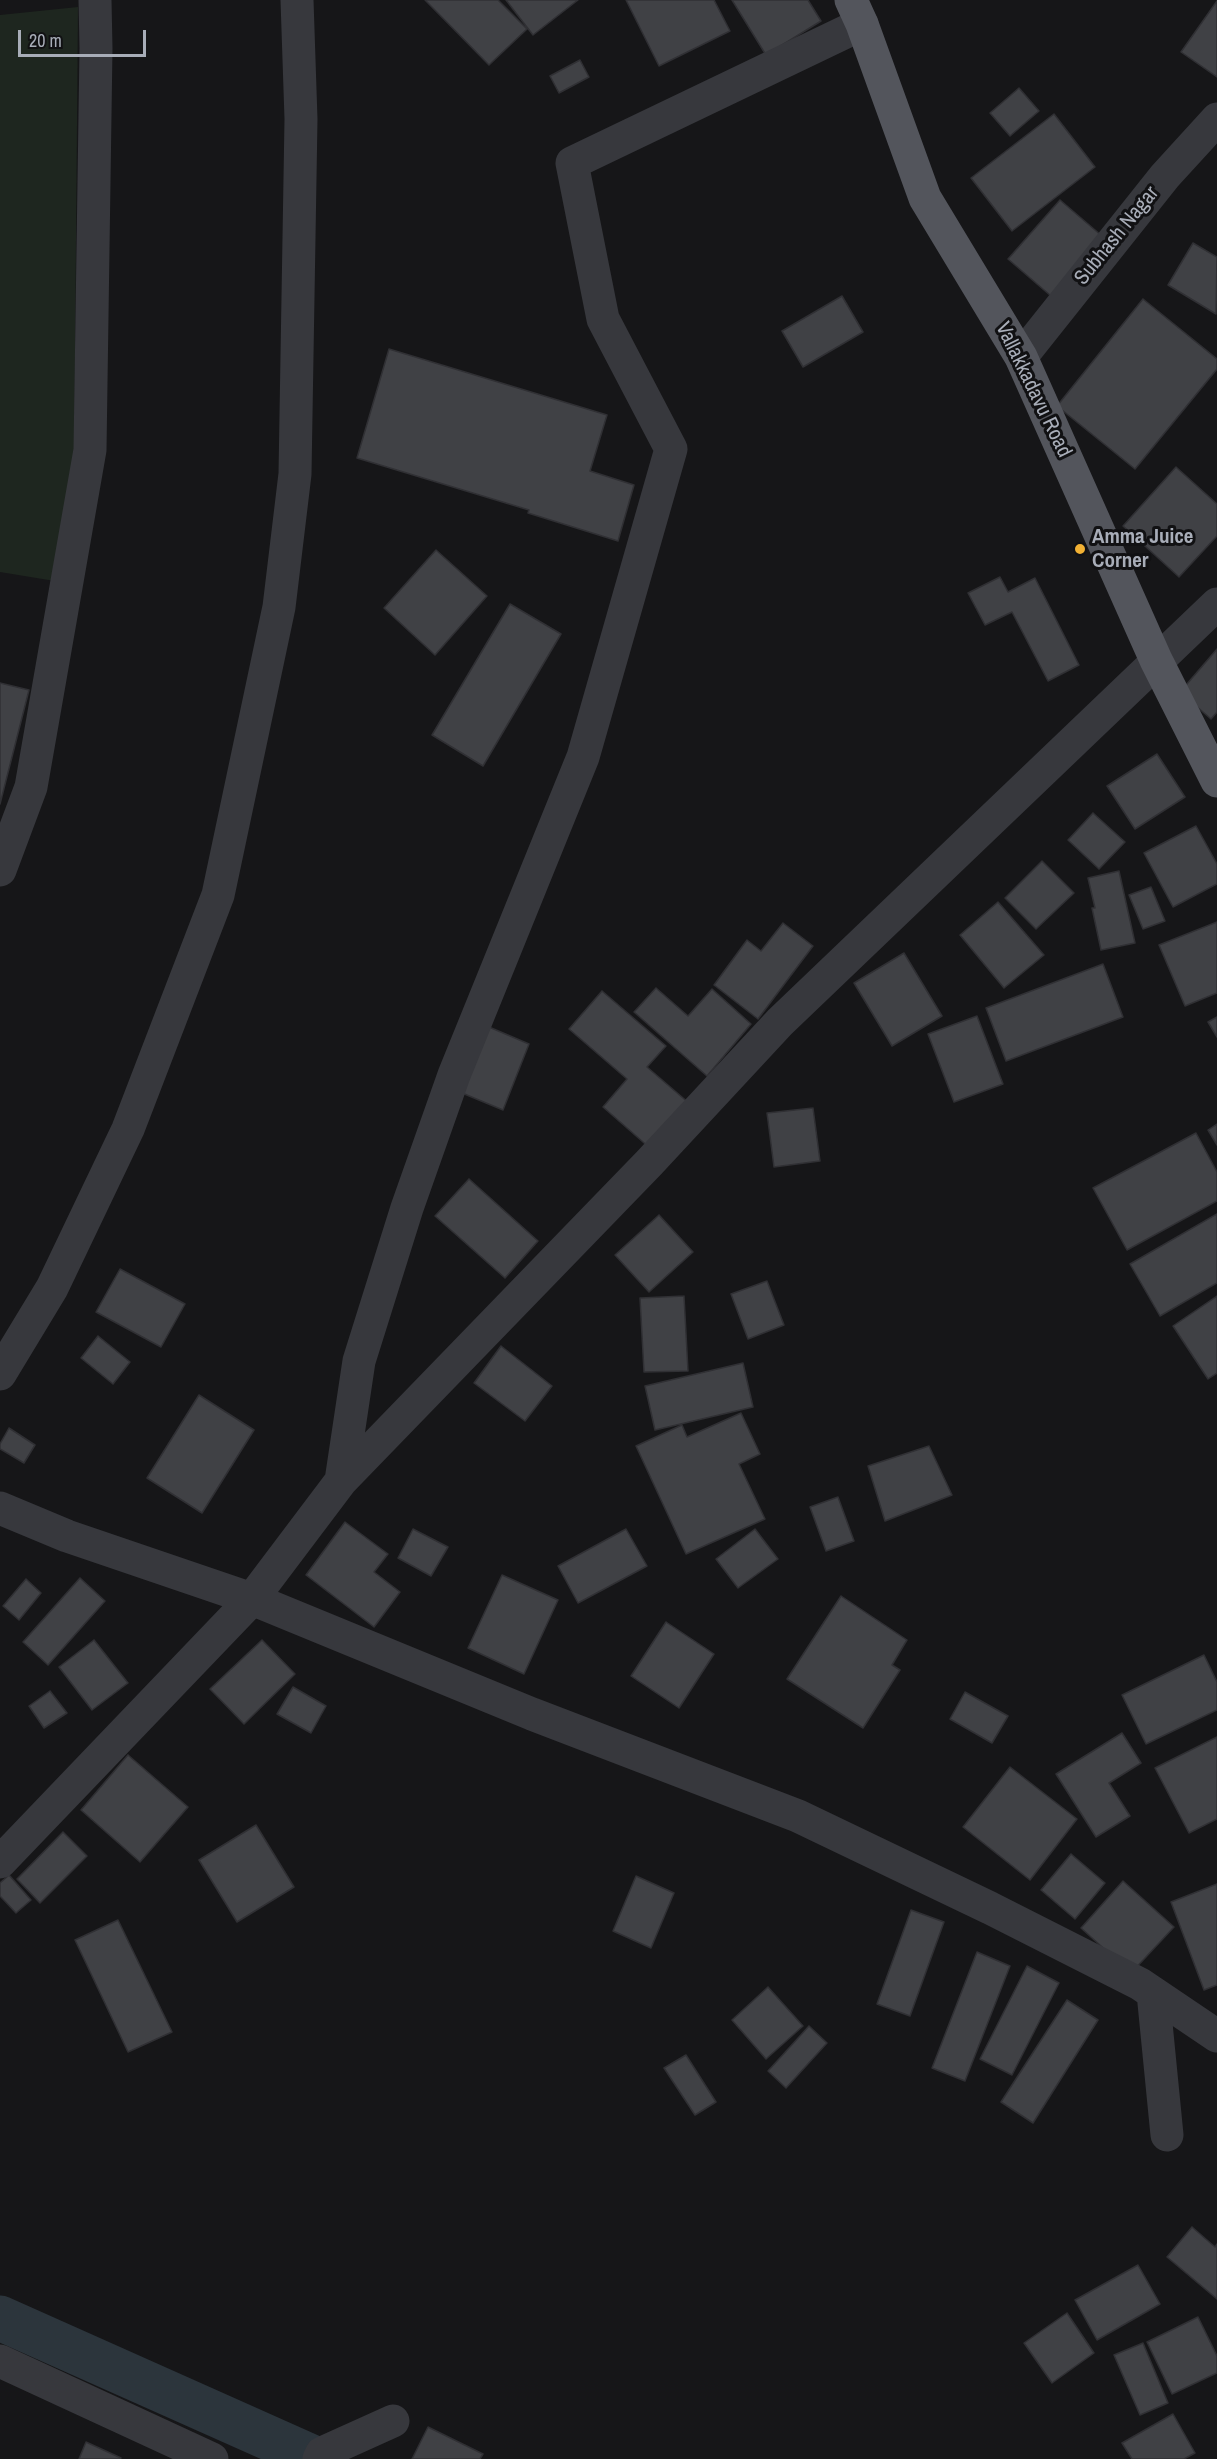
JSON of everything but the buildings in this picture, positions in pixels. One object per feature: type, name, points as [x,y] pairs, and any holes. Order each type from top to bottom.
[{"type":"main road","name":"Vallakkadavu Road","points":[[856,12],[925,198],[1022,357],[1156,660],[1217,781]]},
{"type":"street","points":[[0,870],[31,788],[90,450],[95,0]]},
{"type":"street","points":[[0,1374],[52,1288],[128,1129],[218,895],[279,607],[295,474],[301,119],[297,0]]},
{"type":"street","points":[[341,1481],[359,1361],[407,1208],[454,1075],[583,757],[671,449],[603,319],[572,163],[856,12]]},
{"type":"street","name":"Subhash Nagar","points":[[1022,357],[1165,176],[1217,119]]},
{"type":"street","points":[[0,1862],[252,1599],[341,1481],[649,1163],[780,1022],[1217,604]]},
{"type":"street","points":[[0,1508],[67,1536],[252,1599],[532,1714],[798,1816],[990,1908],[1153,1993],[1217,2036]]},
{"type":"street","points":[[1153,1993],[1167,2135]]},
{"type":"street","points":[[0,2361],[163,2448],[212,2459]]},
{"type":"street","points":[[321,2456],[393,2421]]},
{"type":"shaded area","points":[[78,7],[73,584],[0,572],[0,15]]},
{"type":"waterway","points":[[0,2318],[316,2459]]},
{"type":"place","name":"Amma Juice Corner","points":[[1080,549]]}]
